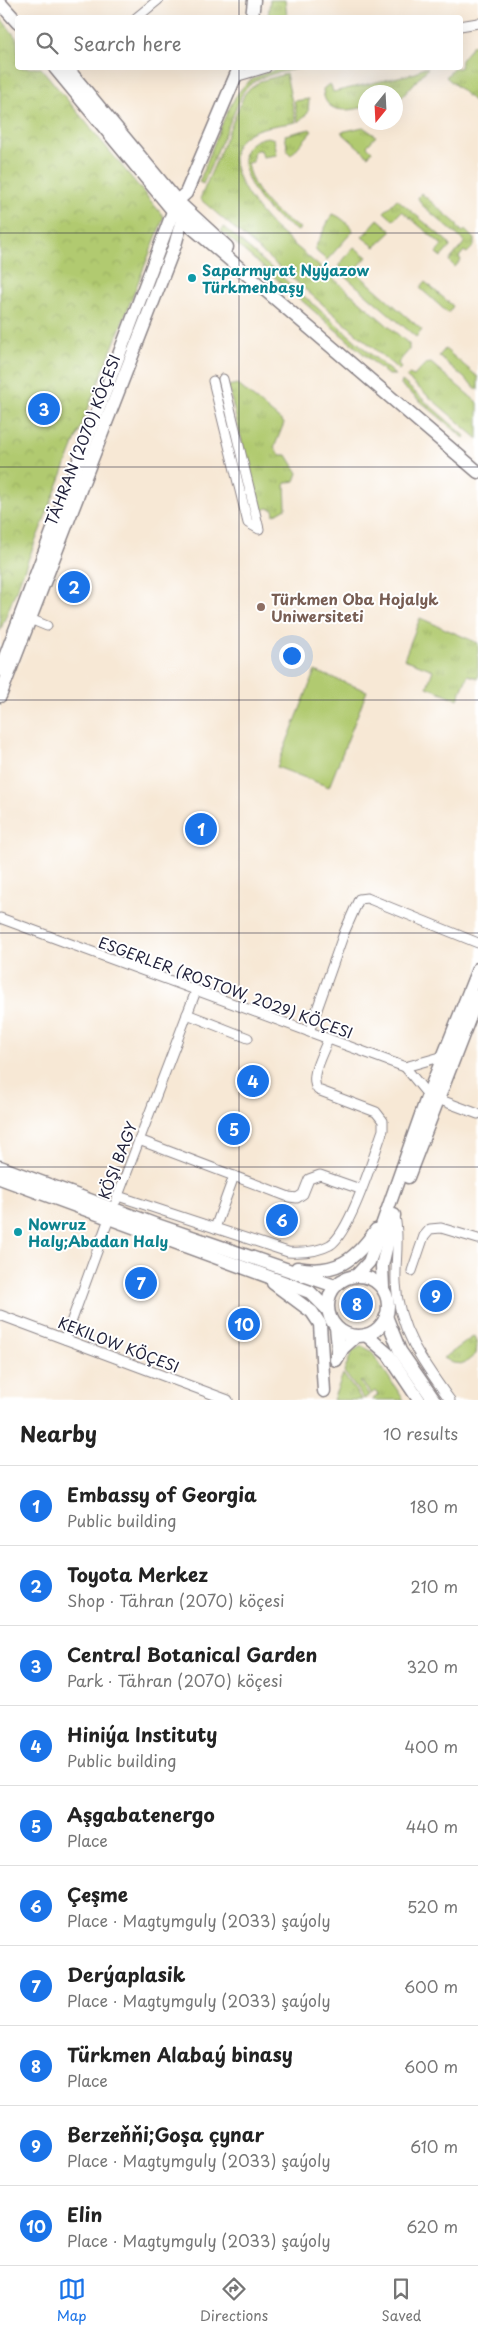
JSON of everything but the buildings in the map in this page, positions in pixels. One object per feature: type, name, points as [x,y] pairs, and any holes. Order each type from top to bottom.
[{"type":"main road","points":[[9,0],[22,15]]},
{"type":"main road","points":[[252,15],[254,0]]},
{"type":"main road","points":[[0,3],[15,20]]},
{"type":"main road","points":[[57,70],[181,207],[478,472]]},
{"type":"main road","points":[[71,70],[181,207],[478,462]]},
{"type":"main road","name":"TÄHRAN (2070) KÖÇESI","points":[[0,670],[181,207],[237,72]]},
{"type":"main road","name":"TÄHRAN (2070) KÖÇESI","points":[[0,696],[175,245],[181,207]]},
{"type":"main road","points":[[433,1097],[444,1056],[478,969]]},
{"type":"main road","points":[[356,1276],[369,1262],[391,1214],[433,1097],[478,996]]},
{"type":"main road","points":[[0,1167],[111,1213]]},
{"type":"main road","points":[[0,1178],[111,1213],[258,1266],[335,1286]]},
{"type":"main road","points":[[258,1266],[305,1269],[336,1267],[348,1262],[360,1251],[391,1214]]},
{"type":"main road","points":[[322,1396],[336,1360],[343,1348],[361,1335],[378,1328],[386,1316],[388,1304],[382,1288],[382,1266],[391,1214]]},
{"type":"main road","points":[[258,1266],[310,1292],[328,1310],[336,1327],[338,1347],[336,1360]]},
{"type":"main road","points":[[258,1266],[312,1312],[320,1324],[322,1396]]},
{"type":"main road","points":[[328,1310],[328,1297],[335,1286],[344,1279],[356,1276],[369,1278],[382,1288]]},
{"type":"main road","points":[[386,1316],[400,1350],[434,1400]]},
{"type":"main road","points":[[336,1327],[345,1333],[361,1335],[388,1354],[419,1400]]},
{"type":"street","points":[[140,15],[158,0]]},
{"type":"street","points":[[463,26],[478,23]]},
{"type":"street","name":"TÄHRAN (2070) KÖÇESI","points":[[237,72],[252,70]]},
{"type":"street","points":[[213,381],[248,523],[259,529],[223,379]]},
{"type":"street","points":[[30,619],[47,626]]},
{"type":"street","points":[[309,1032],[344,933],[359,899],[368,898],[478,943]]},
{"type":"street","name":"ESGERLER (ROSTOW, 2029) KÖÇESI","points":[[0,918],[405,1067]]},
{"type":"street","name":"KÖŞI BAGY","points":[[65,1339],[196,991]]},
{"type":"street","points":[[187,1014],[248,1038]]},
{"type":"street","points":[[118,1196],[288,1252],[305,1253],[330,1245],[344,1230],[384,1130],[383,1121],[376,1112],[318,1090],[314,1084],[314,1077],[328,1039]]},
{"type":"street","points":[[444,1056],[405,1067],[433,1097],[478,1114]]},
{"type":"street","points":[[139,1140],[297,1198],[302,1194],[309,1179],[320,1175],[360,1189]]},
{"type":"street","points":[[215,1228],[234,1176]]},
{"type":"street","points":[[391,1214],[398,1230],[396,1285],[401,1314],[414,1348],[450,1400]]},
{"type":"street","points":[[412,1271],[424,1236],[430,1229],[441,1228],[478,1239]]},
{"type":"street","name":"KEKILOW KÖÇESI","points":[[0,1315],[228,1400]]},
{"type":"green space","points":[[270,0],[285,0],[287,15],[268,15]]},
{"type":"green space","points":[[0,17],[15,36],[15,70],[43,70],[164,217],[0,631]]},
{"type":"green space","points":[[478,44],[478,105],[446,77],[452,70],[463,70],[463,58],[473,45]]},
{"type":"green space","points":[[291,70],[255,81],[243,92],[203,184],[199,182],[226,115],[239,92],[246,84],[259,75]]},
{"type":"green space","points":[[419,70],[426,70],[403,96],[403,85],[364,85],[416,73]]},
{"type":"green space","points":[[286,74],[296,122],[265,127],[248,134],[238,144],[234,155],[236,169],[249,196],[275,228],[409,344],[409,350],[398,363],[401,368],[399,370],[200,199],[245,93],[260,81]]},
{"type":"green space","points":[[329,84],[333,92],[358,86],[358,108],[345,110],[332,107],[324,97],[323,89]]},
{"type":"green space","points":[[309,99],[308,113],[298,122],[294,101]]},
{"type":"green space","points":[[358,128],[358,130],[367,130],[376,136],[367,146],[372,151],[368,156],[341,132]]},
{"type":"green space","points":[[310,129],[312,131],[291,155],[288,152],[285,135]]},
{"type":"green space","points":[[268,137],[274,139],[277,155],[263,157],[261,150],[256,150],[253,154],[253,162],[247,163],[250,174],[259,193],[266,202],[290,223],[300,228],[298,231],[280,220],[265,206],[247,177],[244,156],[248,147],[255,141]]},
{"type":"green space","points":[[421,193],[458,225],[457,227],[463,232],[465,230],[474,239],[474,246],[467,253],[464,251],[459,257],[461,260],[455,267],[449,261],[465,242],[422,205],[418,198]]},
{"type":"green space","points":[[397,199],[449,243],[450,247],[441,257],[436,253],[442,245],[402,211],[393,220],[384,212]]},
{"type":"green space","points":[[332,214],[338,216],[353,231],[327,260],[315,248]]},
{"type":"green space","points":[[378,219],[392,231],[375,247],[362,237]]},
{"type":"green space","points":[[224,227],[395,375],[388,375],[221,231]]},
{"type":"green space","points":[[354,247],[367,257],[358,267],[360,269],[357,273],[422,330],[416,337],[339,271],[339,265]]},
{"type":"green space","points":[[425,282],[453,306],[448,313],[420,288]]},
{"type":"green space","points":[[445,349],[478,377],[478,390],[439,356]]},
{"type":"green space","points":[[431,363],[478,403],[478,439],[406,377],[409,374],[414,376],[425,364]]},
{"type":"green space","points":[[402,381],[465,436],[464,438],[401,385]]},
{"type":"green space","points":[[237,384],[284,423],[274,448],[281,455],[287,455],[298,473],[295,481],[285,483],[286,508],[274,515],[273,509],[267,508],[260,513],[228,386]]},
{"type":"green space","points":[[420,618],[478,643],[478,678],[468,675],[458,699],[427,687],[433,670],[404,659]]},
{"type":"green space","points":[[315,671],[367,691],[329,787],[277,767]]},
{"type":"green space","points":[[474,1336],[477,1345],[476,1354],[464,1364],[453,1363],[444,1358]]},
{"type":"green space","points":[[362,1346],[371,1351],[404,1400],[372,1400],[378,1395],[375,1391],[371,1394],[361,1381],[369,1395],[364,1399],[344,1372],[352,1351]]},
{"type":"green space","points":[[343,1374],[362,1400],[333,1400]]},
{"type":"place","name":"Saparmyrat Nyýazow Türkmenbaşy","points":[[192,278]]},
{"type":"place","name":"Central Botanical Garden","points":[[44,409]]},
{"type":"place","name":"Toyota Merkez","points":[[74,587]]},
{"type":"place","name":"Türkmen Oba Hojalyk Uniwersiteti","points":[[261,607]]},
{"type":"place","name":"Embassy of Georgia","points":[[201,829]]},
{"type":"place","name":"Hiniýa Instituty","points":[[253,1081]]},
{"type":"place","name":"Aşgabatenergo","points":[[234,1129]]},
{"type":"place","name":"Çeşme","points":[[282,1220]]},
{"type":"place","name":"Nowruz Haly;Abadan Haly","points":[[18,1232]]},
{"type":"place","name":"Derýaplasik","points":[[141,1283]]},
{"type":"place","name":"Berzeňňi;Goşa çynar","points":[[436,1296]]},
{"type":"place","name":"Türkmen Alabaý binasy","points":[[357,1304]]},
{"type":"place","name":"Elin","points":[[244,1324]]}]
